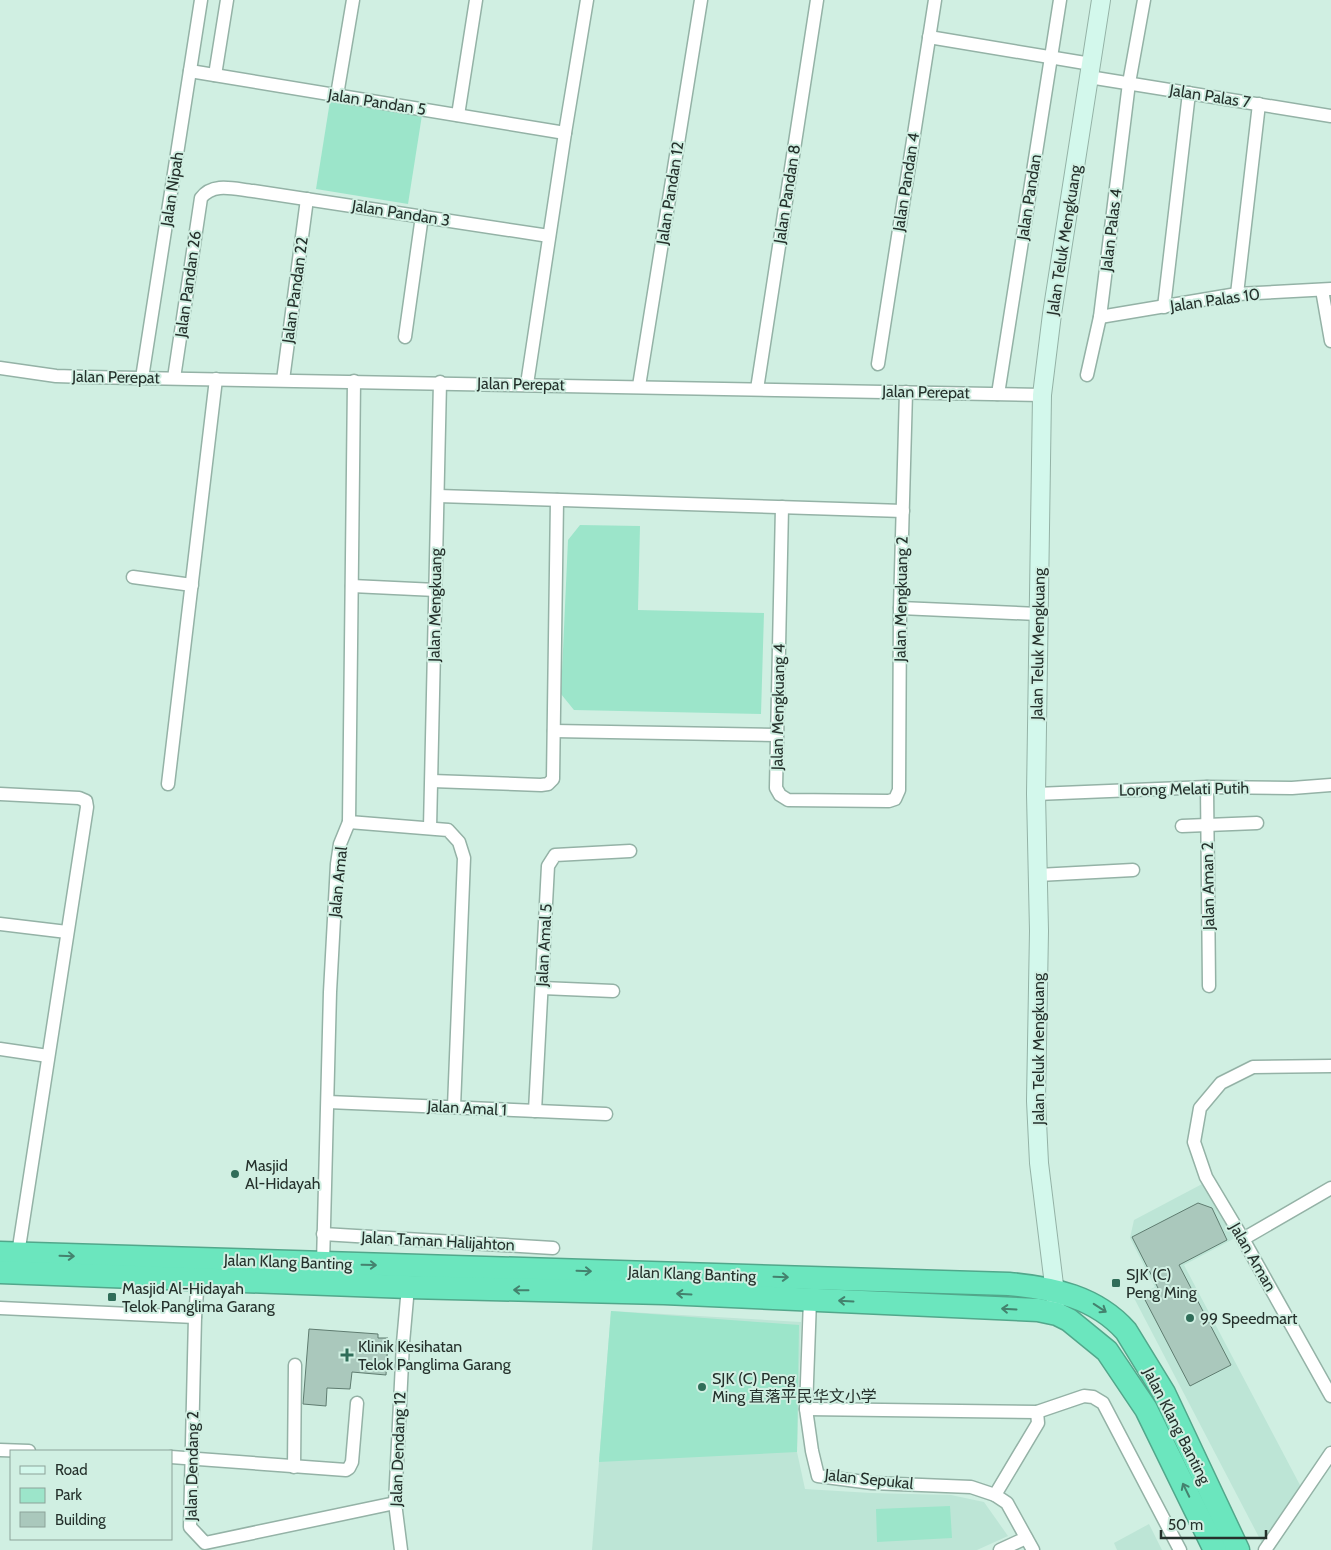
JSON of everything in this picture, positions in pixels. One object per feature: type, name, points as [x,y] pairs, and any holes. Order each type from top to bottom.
[{"type":"highway","name":"Jalan Klang Banting","points":[[9,1254],[1009,1284],[1055,1291],[1096,1305],[1126,1331],[1164,1393],[1238,1550]]},
{"type":"highway","name":"Jalan Klang Banting","points":[[0,1272],[408,1287],[664,1293],[1038,1310],[1057,1314],[1069,1320],[1090,1336],[1107,1351],[1121,1370],[1146,1409],[1215,1550]]},
{"type":"street","name":"Jalan Nipah","points":[[142,378],[201,0]]},
{"type":"street","points":[[215,75],[227,0]]},
{"type":"street","points":[[337,95],[353,0]]},
{"type":"street","points":[[458,115],[476,0]]},
{"type":"street","points":[[527,384],[587,0]]},
{"type":"street","name":"Jalan Pandan 12","points":[[639,386],[701,0]]},
{"type":"street","name":"Jalan Pandan 8","points":[[757,389],[817,0]]},
{"type":"street","name":"Jalan Pandan 4","points":[[878,364],[935,0]]},
{"type":"street","name":"Jalan Pandan","points":[[998,394],[1060,0]]},
{"type":"street","name":"Jalan Teluk Mengkuang","points":[[1057,1314],[1039,1164],[1036,1101],[1039,931],[1036,794],[1042,395],[1051,322],[1101,0]]},
{"type":"street","name":"Jalan Palas 4","points":[[1088,376],[1100,317],[1129,84],[1144,0]]},
{"type":"street","name":"Jalan Palas 7","points":[[929,37],[1051,58],[1129,84],[1331,116]]},
{"type":"street","name":"Jalan Pandan 5","points":[[190,71],[565,133]]},
{"type":"street","points":[[1164,307],[1189,93]]},
{"type":"street","points":[[1237,294],[1259,104]]},
{"type":"street","name":"Jalan Pandan 3","points":[[206,191],[215,188],[253,191],[549,236]]},
{"type":"street","name":"Jalan Pandan 26","points":[[174,378],[200,198],[206,191]]},
{"type":"street","name":"Jalan Pandan 22","points":[[283,380],[307,199]]},
{"type":"street","points":[[405,337],[422,216]]},
{"type":"street","points":[[1326,290],[1331,341]]},
{"type":"street","name":"Jalan Palas 10","points":[[1100,317],[1237,294],[1326,290]]},
{"type":"street","name":"Jalan Perepat","points":[[0,368],[56,376],[1042,395]]},
{"type":"street","points":[[168,784],[216,379]]},
{"type":"street","points":[[354,381],[349,822],[448,830],[459,842],[464,858],[454,1107]]},
{"type":"street","name":"Jalan Mengkuang","points":[[430,828],[440,382]]},
{"type":"street","name":"Jalan Mengkuang 2","points":[[889,801],[895,799],[899,790],[900,608],[906,392]]},
{"type":"street","points":[[438,496],[903,511]]},
{"type":"street","points":[[432,781],[548,784],[553,779],[557,500]]},
{"type":"street","name":"Jalan Mengkuang 4","points":[[782,507],[776,788],[780,795],[788,800],[889,801]]},
{"type":"street","points":[[133,577],[192,586]]},
{"type":"street","points":[[352,586],[436,590]]},
{"type":"street","points":[[900,608],[1038,614]]},
{"type":"street","points":[[554,731],[776,735]]},
{"type":"street","name":"Lorong Melati Putih","points":[[1036,794],[1207,787],[1292,788],[1331,784]]},
{"type":"street","name":"Jalan Aman 2","points":[[1207,787],[1209,986]]},
{"type":"street","points":[[0,794],[78,798],[86,801],[87,807],[48,1056],[9,1254]]},
{"type":"street","name":"Jalan Amal","points":[[323,1264],[330,992],[337,864],[340,844],[349,822]]},
{"type":"street","points":[[1182,826],[1257,823]]},
{"type":"street","name":"Jalan Amal 5","points":[[536,1111],[548,866],[555,855],[630,851]]},
{"type":"street","points":[[1038,875],[1133,870]]},
{"type":"street","points":[[0,924],[67,932]]},
{"type":"street","points":[[542,988],[613,991]]},
{"type":"street","points":[[0,1049],[48,1056]]},
{"type":"street","name":"Jalan Aman","points":[[1331,1066],[1253,1067],[1221,1084],[1200,1108],[1194,1142],[1206,1177],[1243,1238],[1331,1396]]},
{"type":"street","name":"Jalan Amal 1","points":[[328,1102],[606,1114]]},
{"type":"street","points":[[1243,1238],[1331,1188]]},
{"type":"street","name":"Jalan Taman Halijahton","points":[[323,1234],[553,1248]]},
{"type":"street","name":"Jalan Dendang 2","points":[[198,1280],[190,1527],[206,1547],[395,1503]]},
{"type":"street","name":"Jalan Dendang 12","points":[[401,1550],[395,1503],[403,1343],[408,1287]]},
{"type":"street","name":"Jalan Sepukal","points":[[810,1300],[806,1409],[818,1476],[872,1483],[970,1487],[995,1495],[1007,1503],[1033,1550]]},
{"type":"street","points":[[0,1308],[196,1317]]},
{"type":"street","points":[[294,1467],[295,1365]]},
{"type":"street","points":[[806,1409],[1037,1412],[1084,1396],[1093,1397],[1103,1403],[1180,1550]]},
{"type":"street","points":[[172,1457],[346,1470],[352,1462],[357,1403]]},
{"type":"street","points":[[995,1495],[1038,1423],[1037,1412]]},
{"type":"street","points":[[1265,1550],[1331,1452]]},
{"type":"street","points":[[1000,1550],[1026,1538]]},
{"type":"shaded area","points":[[1204,1183],[1237,1237],[1184,1265],[1301,1487],[1262,1543],[1134,1298],[1155,1287],[1130,1238],[1134,1220]]},
{"type":"shaded area","name":"SJK (C) Peng Ming 直落平民华文小学","points":[[611,1311],[801,1322],[797,1452],[805,1489],[951,1495],[984,1502],[1008,1536],[977,1550],[592,1550]]},
{"type":"shaded area","points":[[1149,1524],[1162,1550],[1117,1550],[1114,1543]]},
{"type":"green space","points":[[330,101],[422,115],[408,204],[316,189]]},
{"type":"green space","points":[[580,525],[640,526],[638,610],[764,613],[761,714],[574,710],[561,694],[568,540]]},
{"type":"green space","points":[[611,1311],[799,1325],[797,1452],[599,1462]]},
{"type":"green space","points":[[950,1506],[952,1538],[877,1542],[876,1509]]},
{"type":"building","points":[[1198,1203],[1212,1208],[1227,1240],[1179,1265],[1231,1365],[1190,1386],[1143,1296],[1158,1288],[1132,1237]]},
{"type":"building","name":"Klinik Kesihatan Telok Panglima Garang","points":[[309,1329],[378,1334],[378,1338],[388,1338],[386,1375],[352,1372],[350,1389],[327,1388],[326,1406],[303,1404]]},
{"type":"place","name":"Masjid Al-Hidayah","points":[[235,1174]]},
{"type":"place","name":"SJK (C) Peng Ming","points":[[1116,1283]]},
{"type":"place","name":"Masjid Al-Hidayah Telok Panglima Garang","points":[[112,1297]]},
{"type":"place","name":"99 Speedmart","points":[[1190,1318]]},
{"type":"place","name":"Klinik Kesihatan Telok Panglima Garang","points":[[347,1355]]},
{"type":"place","name":"SJK (C) Peng Ming 直落平民华文小学","points":[[702,1387]]}]
